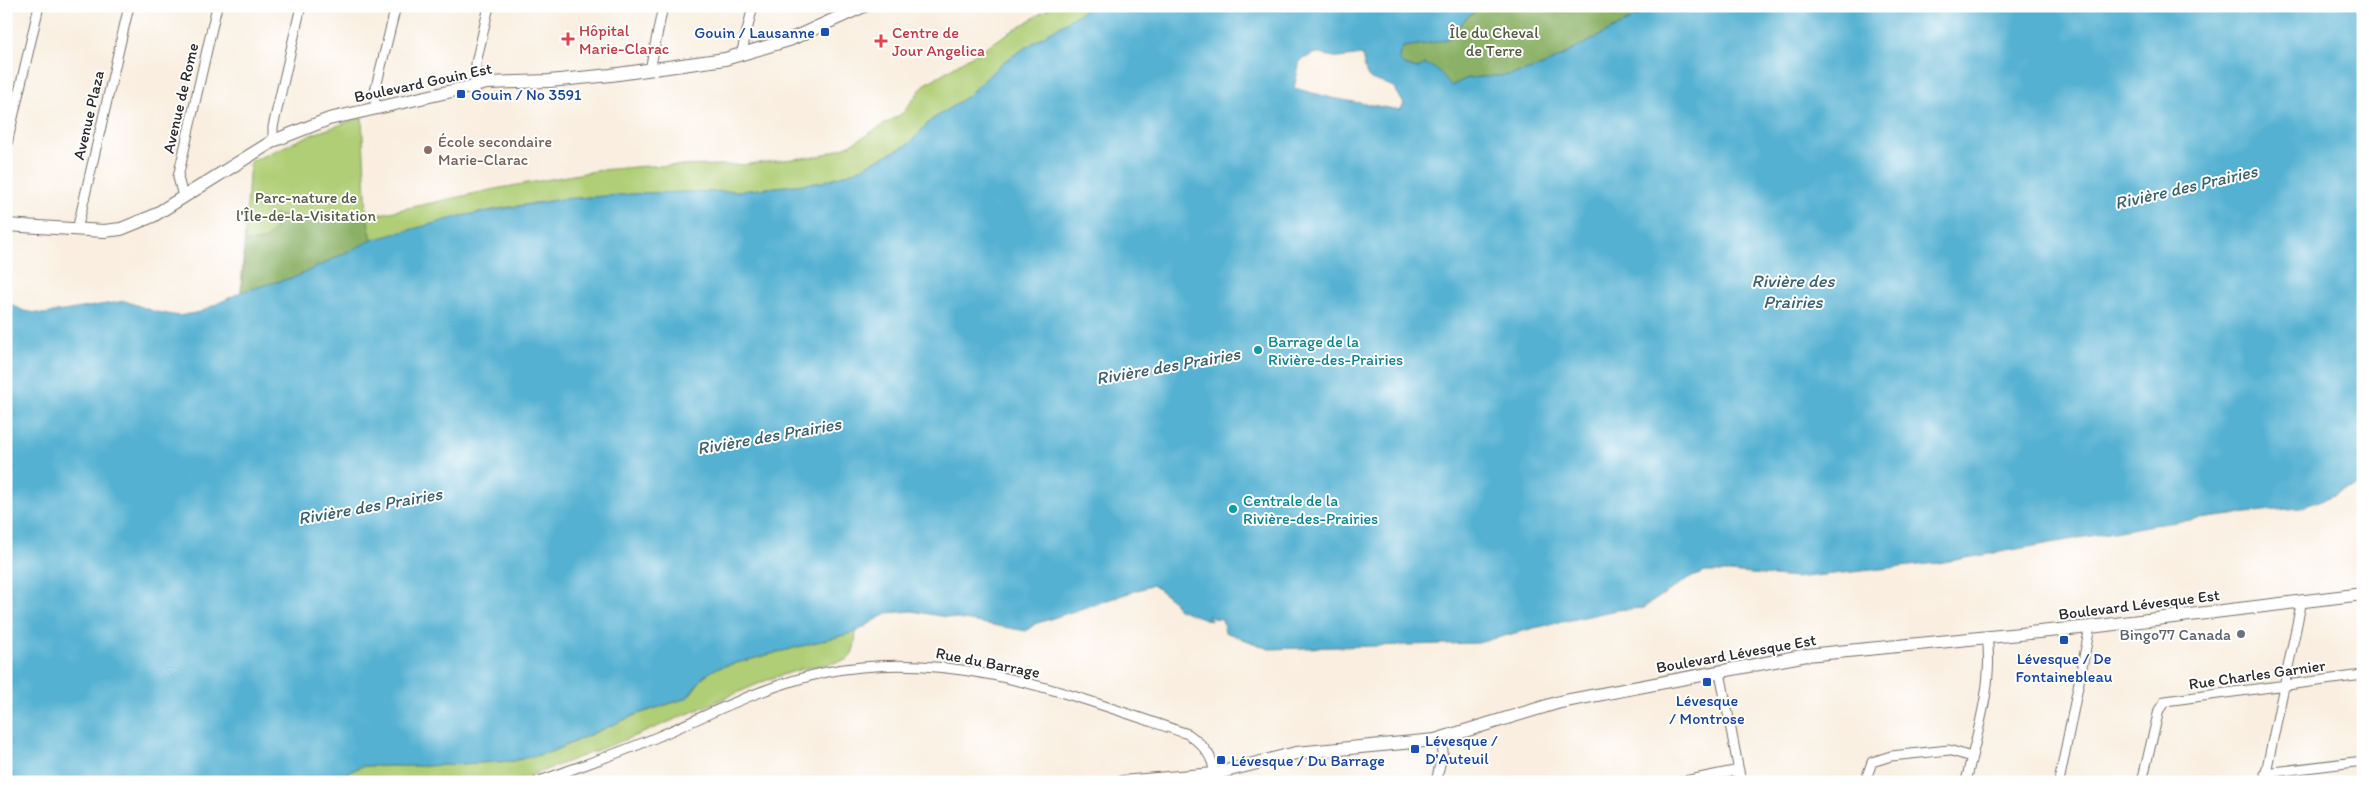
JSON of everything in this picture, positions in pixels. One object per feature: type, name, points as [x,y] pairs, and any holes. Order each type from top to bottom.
[{"type":"street","points":[[6,148],[39,6]]},
{"type":"street","name":"Avenue Plaza","points":[[77,230],[129,6]]},
{"type":"street","name":"Avenue de Rome","points":[[183,197],[178,177],[217,6]]},
{"type":"street","points":[[273,141],[273,127],[301,6]]},
{"type":"street","points":[[376,107],[374,96],[396,6]]},
{"type":"street","points":[[477,84],[476,63],[490,6]]},
{"type":"street","points":[[650,70],[663,6]]},
{"type":"street","points":[[741,55],[753,6]]},
{"type":"street","name":"Boulevard Gouin Est","points":[[6,225],[104,232],[121,230],[153,216],[273,141],[313,124],[376,107],[477,84],[549,81],[650,70],[741,55],[789,40],[842,12],[864,6]]},
{"type":"street","name":"Boulevard Lévesque Est","points":[[1122,782],[1214,778],[1296,753],[1416,743],[1441,739],[1560,702],[1807,655],[2090,627],[2363,594]]},
{"type":"street","points":[[2302,600],[2264,778],[2363,761]]},
{"type":"street","points":[[2059,782],[2090,627]]},
{"type":"street","points":[[1966,782],[1986,693],[1990,660],[1987,637]]},
{"type":"street","name":"Rue du Barrage","points":[[536,782],[635,746],[765,690],[826,672],[904,664],[946,666],[992,674],[1053,690],[1188,734],[1202,744],[1209,754],[1214,778]]},
{"type":"street","points":[[1720,672],[1741,782]]},
{"type":"street","name":"Rue Charles Garnier","points":[[2142,782],[2159,710],[2165,701],[2363,675]]},
{"type":"street","points":[[1436,782],[1443,751],[1441,739]]},
{"type":"street","points":[[1865,782],[1872,762],[1891,756],[1949,750],[1971,757]]},
{"type":"street","points":[[1680,782],[1739,770]]},
{"type":"green space","name":"Parc-nature de l'Île-de-la-Visitation","points":[[1053,6],[1091,6],[1003,62],[966,97],[930,121],[909,144],[855,171],[822,182],[741,191],[648,193],[562,199],[461,216],[241,292],[250,162],[308,136],[362,117],[367,217],[495,189],[601,170],[647,166],[740,165],[820,156],[850,145],[903,113],[924,85]]},
{"type":"green space","name":"Île du Cheval de Terre","points":[[1485,6],[1656,6],[1543,66],[1510,75],[1468,78],[1451,86],[1425,64],[1417,69],[1404,65],[1398,59],[1403,47],[1437,42],[1449,38],[1468,16]]},
{"type":"green space","points":[[274,215],[321,220],[367,217],[372,240],[298,276],[241,292],[245,242],[265,240],[274,230]]},
{"type":"green space","points":[[856,632],[853,651],[847,660],[802,669],[772,678],[645,732],[514,782],[326,782],[363,766],[426,766],[513,761],[551,752],[635,715],[687,698],[704,676],[717,668]]},
{"type":"water","name":"Rivière des Prairies","points":[[1091,6],[1485,6],[1468,16],[1449,38],[1437,42],[1403,47],[1398,59],[1404,65],[1417,69],[1425,64],[1431,66],[1441,73],[1451,86],[1468,78],[1510,75],[1543,66],[1656,6],[2363,6],[2363,483],[2301,508],[2153,525],[1938,563],[1795,578],[1730,572],[1705,572],[1687,579],[1643,608],[1616,610],[1534,628],[1478,643],[1269,649],[1225,632],[1222,619],[1212,618],[1208,614],[1211,621],[1178,609],[1174,601],[1153,585],[1035,624],[1026,631],[912,611],[887,613],[856,632],[717,668],[704,676],[687,698],[635,715],[551,752],[513,761],[426,766],[363,766],[326,782],[6,782],[6,302],[24,311],[44,314],[125,301],[156,312],[179,316],[200,312],[241,292],[298,276],[372,240],[461,216],[562,199],[648,193],[741,191],[822,182],[855,171],[909,144],[930,121],[966,97],[1003,62]],"holes":[[[1315,53],[1339,58],[1362,55],[1368,76],[1394,87],[1404,104],[1400,110],[1332,98],[1294,88],[1300,61]]]},
{"type":"place","name":"Gouin / Lausanne","points":[[825,32]]},
{"type":"place","name":"Hôpital Marie-Clarac","points":[[568,39]]},
{"type":"place","name":"Centre de Jour Angelica","points":[[881,41]]},
{"type":"place","name":"Gouin / No 3591","points":[[461,94]]},
{"type":"place","name":"École secondaire Marie-Clarac","points":[[428,150]]},
{"type":"place","name":"Barrage de la Rivière-des-Prairies","points":[[1258,350]]},
{"type":"place","name":"Centrale de la Rivière-des-Prairies","points":[[1233,509]]},
{"type":"place","name":"Bingo77 Canada","points":[[2241,634]]},
{"type":"place","name":"Lévesque / De Fontainebleau","points":[[2064,640]]},
{"type":"place","name":"Lévesque / Montrose","points":[[1707,682]]},
{"type":"place","name":"Lévesque / D'Auteuil","points":[[1415,749]]},
{"type":"place","name":"Lévesque / Du Barrage","points":[[1221,760]]}]
